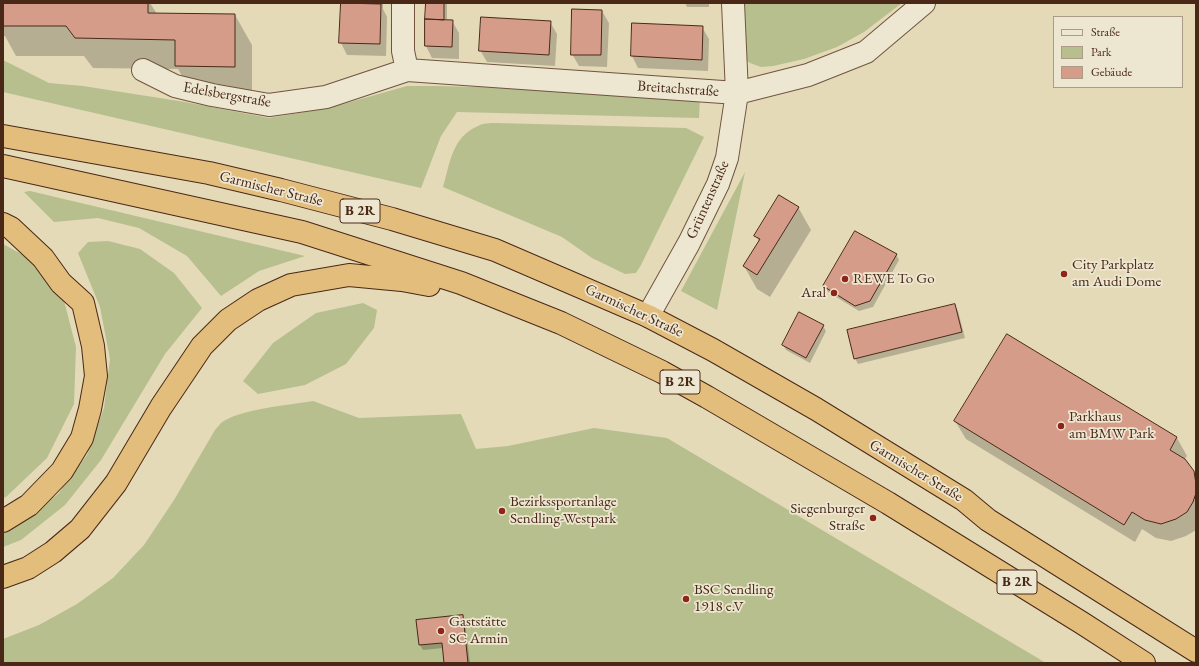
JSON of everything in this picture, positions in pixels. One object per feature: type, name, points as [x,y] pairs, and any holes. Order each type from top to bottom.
[{"type":"highway","points":[[3,121],[59,147]]},
{"type":"highway","name":"Garmischer Straße","points":[[3,136],[209,173],[281,190],[392,220],[495,250],[648,316],[713,350],[816,409],[964,500],[988,520],[1196,651]]},
{"type":"highway","name":"B 2R","points":[[3,166],[302,232],[461,282],[561,323],[662,372],[707,397],[888,503],[1056,606],[1144,663]]},
{"type":"highway","points":[[3,224],[11,228],[43,258],[61,283],[83,303],[93,346],[96,376],[90,409],[82,438],[62,471],[29,505],[3,521]]},
{"type":"highway","points":[[3,577],[28,568],[53,552],[80,529],[116,483],[161,407],[202,346],[228,320],[258,300],[291,285],[349,275],[402,280],[439,288],[461,282]]},
{"type":"street","points":[[403,3],[402,52],[407,70]]},
{"type":"street","name":"Grüntenstraße","points":[[648,316],[689,243],[718,184],[727,158],[737,93],[733,3]]},
{"type":"street","name":"Breitachstraße","points":[[407,70],[737,93],[808,75],[866,52],[924,3]]},
{"type":"street","name":"Edelsbergstraße","points":[[143,70],[175,86],[212,95],[269,105],[326,97],[407,70]]},
{"type":"green space","points":[[744,3],[902,3],[864,32],[837,47],[804,59],[773,66],[761,67],[750,63],[743,58]]},
{"type":"green space","points":[[3,60],[49,83],[83,86],[185,102],[269,118],[329,108],[407,86],[436,86],[564,89],[700,96],[699,118],[457,112],[441,136],[421,188],[3,92]]},
{"type":"green space","points":[[496,123],[686,128],[704,137],[641,265],[636,273],[625,274],[592,258],[562,237],[443,187],[450,160],[457,144],[469,131],[480,125]]},
{"type":"green space","points":[[745,172],[717,310],[681,291]]},
{"type":"green space","points":[[30,191],[305,256],[259,271],[221,296],[187,256],[139,228],[98,218],[54,222],[24,192]]},
{"type":"green space","points":[[108,241],[140,249],[174,273],[202,308],[165,354],[101,460],[65,505],[21,540],[3,547],[3,530],[21,522],[58,494],[87,455],[104,408],[110,359],[100,307],[78,253],[88,242]]},
{"type":"green space","points":[[3,244],[25,256],[62,293],[76,347],[74,404],[47,458],[6,497],[3,498]]},
{"type":"green space","points":[[363,303],[377,310],[374,328],[346,364],[305,385],[258,394],[243,381],[273,343],[316,313]]},
{"type":"green space","name":"Bezirkssportanlage Sendling-Westpark","points":[[313,401],[359,418],[461,414],[476,449],[508,446],[594,428],[667,438],[1046,663],[3,663],[3,639],[39,625],[77,604],[113,578],[144,545],[174,500],[215,430],[221,423],[229,418],[252,411]]},
{"type":"building","points":[[3,3],[148,3],[148,13],[235,14],[235,67],[175,66],[175,40],[75,38],[66,26],[3,26]]},
{"type":"building","points":[[341,3],[381,4],[380,44],[339,43]]},
{"type":"building","points":[[426,3],[444,3],[444,20],[425,19]]},
{"type":"building","points":[[572,9],[602,10],[601,55],[571,55]]},
{"type":"building","points":[[481,17],[551,21],[549,55],[479,51]]},
{"type":"building","points":[[425,19],[453,20],[452,47],[425,46]]},
{"type":"building","points":[[632,23],[703,26],[702,60],[631,56]]},
{"type":"building","points":[[779,195],[799,207],[757,275],[743,266],[760,239],[754,236]]},
{"type":"building","points":[[855,231],[897,254],[870,301],[855,306],[823,286]]},
{"type":"building","points":[[955,304],[962,332],[854,359],[847,330]]},
{"type":"building","points":[[799,312],[824,325],[806,358],[782,345]]},
{"type":"building","name":"Parkhaus am BMW Park","points":[[1007,334],[1177,437],[1170,450],[1185,459],[1194,471],[1196,484],[1196,493],[1187,512],[1176,519],[1161,524],[1145,520],[1132,512],[1124,525],[954,421]]},
{"type":"building","name":"Gaststätte SC Armin","points":[[463,615],[468,663],[444,663],[442,643],[419,645],[416,620]]},
{"type":"place","name":"City Parkplatz am Audi Dome","points":[[1064,274]]},
{"type":"place","name":"REWE To Go","points":[[845,279]]},
{"type":"place","name":"Aral","points":[[834,293]]},
{"type":"place","name":"Parkhaus am BMW Park","points":[[1061,426]]},
{"type":"place","name":"Bezirkssportanlage Sendling-Westpark","points":[[502,511]]},
{"type":"place","name":"Siegenburger Straße","points":[[873,518]]},
{"type":"place","name":"BSC Sendling 1918 e.V","points":[[686,599]]},
{"type":"place","name":"Gaststätte SC Armin","points":[[441,631]]}]
